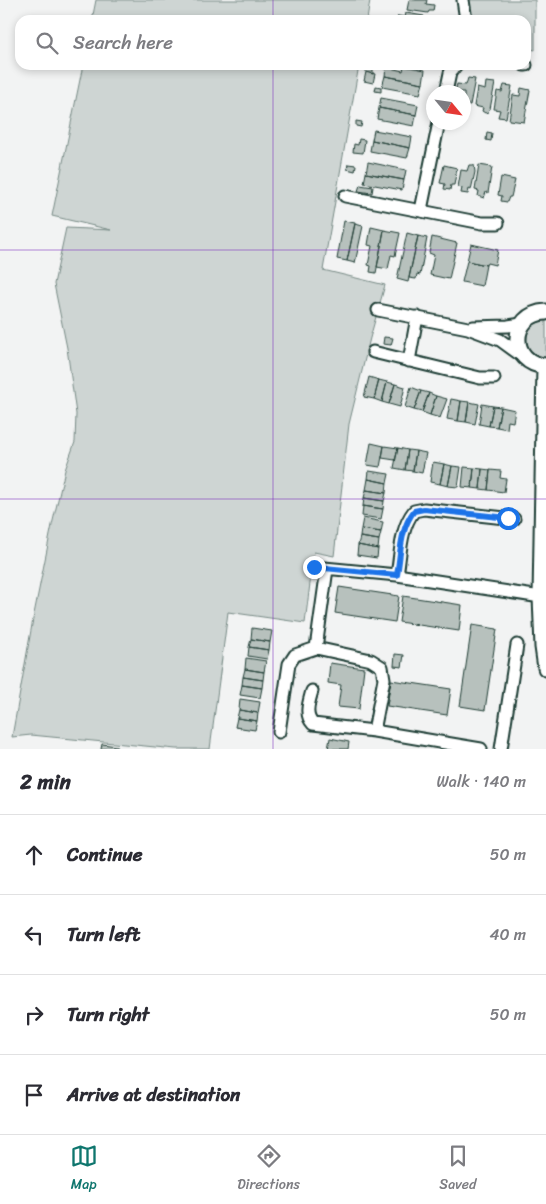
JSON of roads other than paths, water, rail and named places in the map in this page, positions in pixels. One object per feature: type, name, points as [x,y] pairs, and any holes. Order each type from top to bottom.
[{"type":"street","points":[[463,0],[465,15]]},
{"type":"street","points":[[448,85],[453,70]]},
{"type":"street","points":[[421,210],[437,130]]},
{"type":"street","points":[[345,196],[421,210],[482,224],[498,223]]},
{"type":"street","points":[[378,310],[468,328],[500,340],[531,363],[546,366],[541,597],[546,668]]},
{"type":"street","points":[[525,358],[520,350],[518,332],[522,324],[533,314],[546,312]]},
{"type":"street","points":[[409,361],[417,317]]},
{"type":"street","points":[[468,328],[522,324]]},
{"type":"street","points":[[373,352],[480,378],[494,378]]},
{"type":"street","points":[[397,575],[404,528],[414,511],[424,509],[514,519]]},
{"type":"street","points":[[314,567],[397,575],[541,597]]},
{"type":"street","points":[[316,648],[327,568]]},
{"type":"street","points":[[501,749],[517,645]]},
{"type":"street","points":[[278,732],[289,664],[295,655],[316,648],[371,660],[382,667],[384,679],[374,731]]},
{"type":"street","points":[[312,691],[308,710],[309,720],[313,724],[374,731],[421,744],[481,749]]}]
